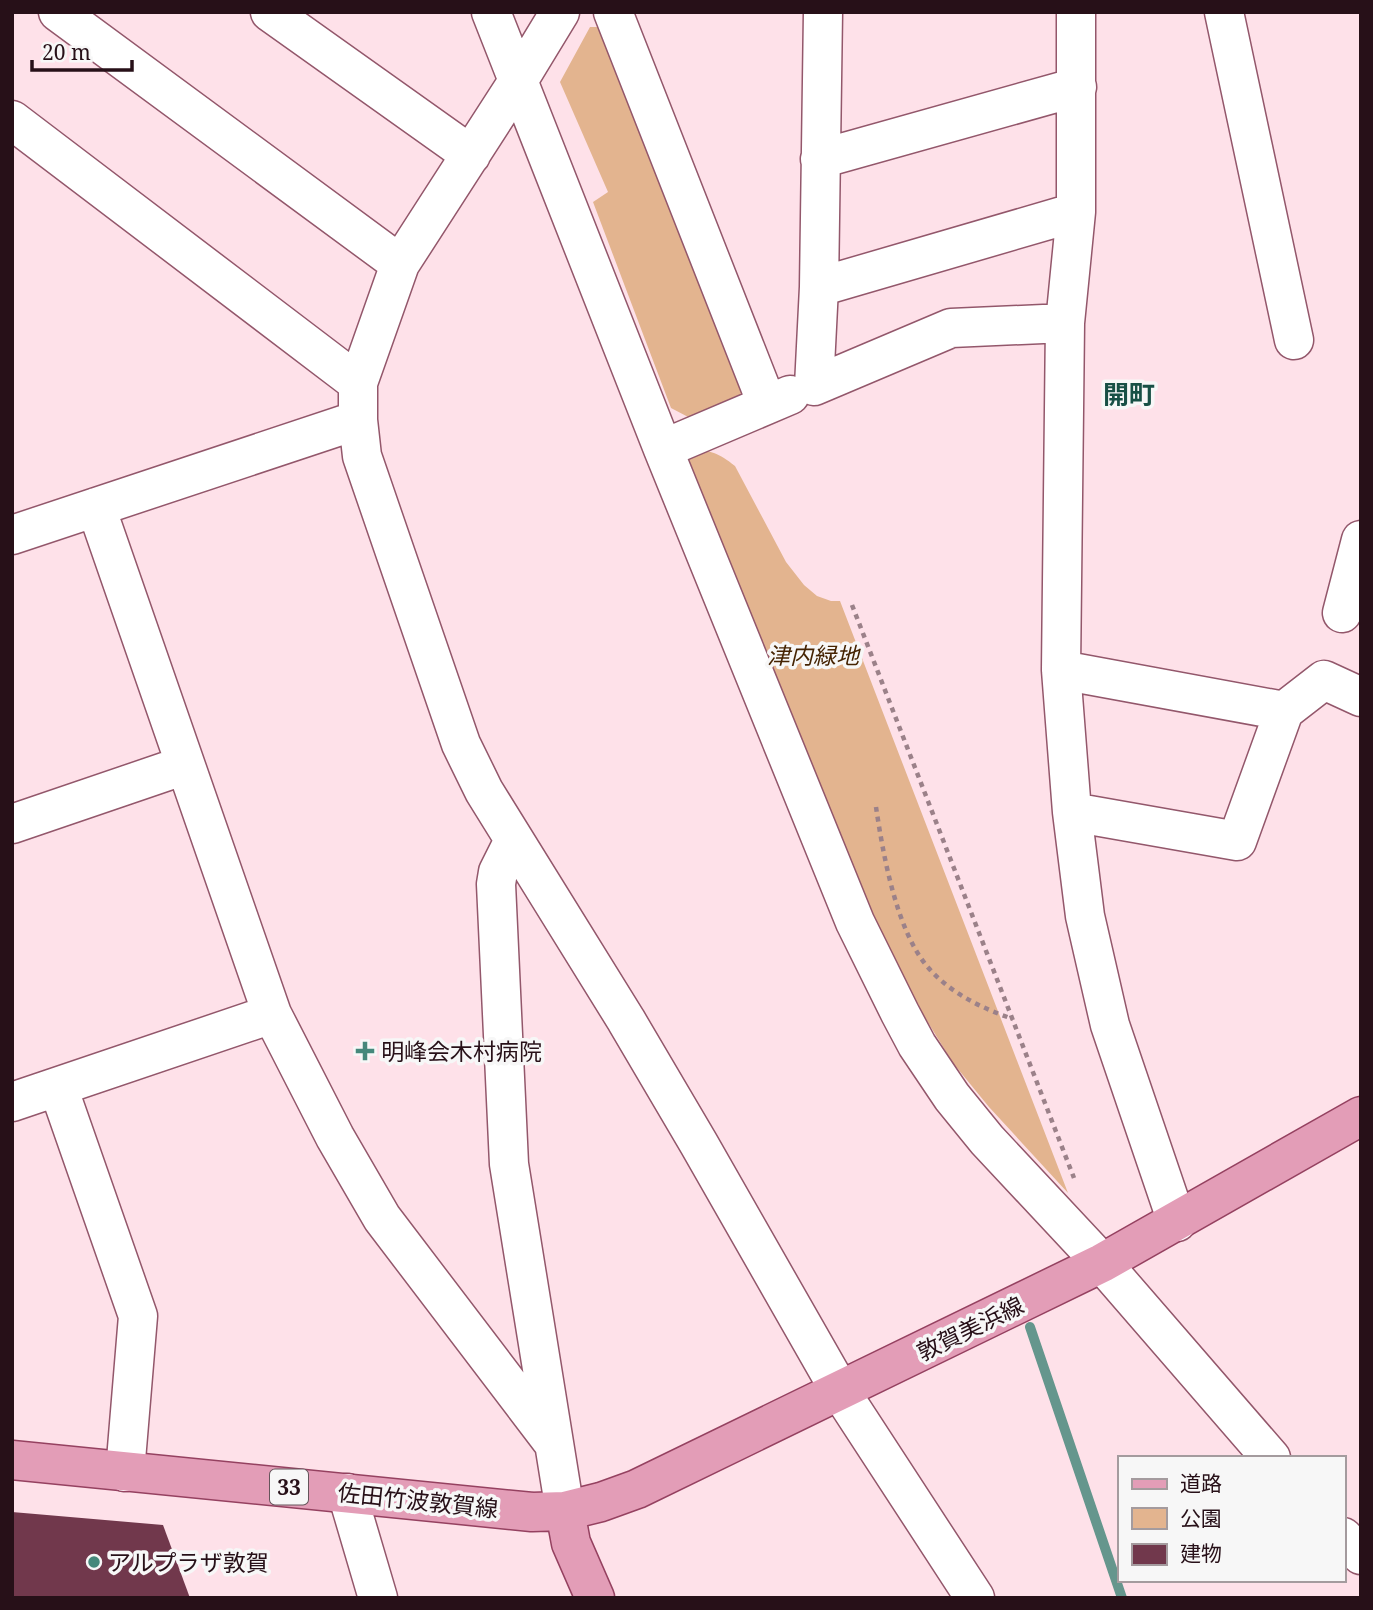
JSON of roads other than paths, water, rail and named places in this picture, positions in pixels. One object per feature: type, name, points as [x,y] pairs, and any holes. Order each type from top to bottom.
[{"type":"main road","name":"敦賀美浜線","points":[[565,1511],[637,1489],[1102,1264],[1361,1116]]},
{"type":"main road","name":"佐田竹波敦賀線","points":[[12,1460],[531,1512],[565,1511]]},
{"type":"main road","points":[[565,1511],[571,1543],[594,1598]]},
{"type":"street","points":[[58,12],[400,264]]},
{"type":"street","points":[[270,12],[471,155]]},
{"type":"street","points":[[491,12],[663,449],[855,922],[917,1045],[952,1097],[987,1140],[1102,1264],[1269,1456]]},
{"type":"street","points":[[560,12],[519,81],[400,264],[358,402],[362,456],[461,744],[484,791],[633,1031],[840,1391],[975,1598]]},
{"type":"street","points":[[613,12],[767,404]]},
{"type":"street","points":[[1076,12],[1076,212],[1065,323],[1061,670],[1072,812],[1085,916],[1110,1024],[1177,1222]]},
{"type":"street","points":[[1224,12],[1294,340]]},
{"type":"street","points":[[814,386],[820,159],[828,13]]},
{"type":"street","points":[[820,159],[1077,87]]},
{"type":"street","points":[[12,120],[358,402]]},
{"type":"street","points":[[818,287],[1076,212]]},
{"type":"street","points":[[663,449],[951,328],[1065,323]]},
{"type":"street","points":[[12,535],[96,507],[358,402]]},
{"type":"street","points":[[96,507],[272,1014],[335,1137],[382,1218],[554,1444]]},
{"type":"street","points":[[1342,613],[1361,540]]},
{"type":"street","points":[[1061,670],[1284,711]]},
{"type":"street","points":[[1072,812],[1237,841],[1284,711],[1324,680],[1361,697]]},
{"type":"street","points":[[12,824],[185,765]]},
{"type":"street","points":[[514,840],[498,872],[496,884],[509,1164],[565,1511]]},
{"type":"street","points":[[12,1102],[272,1014]]},
{"type":"street","points":[[58,1087],[138,1316],[125,1472]]},
{"type":"street","points":[[347,1493],[377,1598]]},
{"type":"street","points":[[1345,1539],[1361,1555]]},
{"type":"waterway","points":[[1030,1327],[1122,1598]]},
{"type":"place","name":"明峰会木村病院","points":[[365,1051]]},
{"type":"place","name":"アルプラザ敦賀","points":[[94,1562]]},
{"type":"district","name":"開町","points":[[1129,394]]},
{"type":"park label","name":"津内緑地","points":[[813,655]]}]
